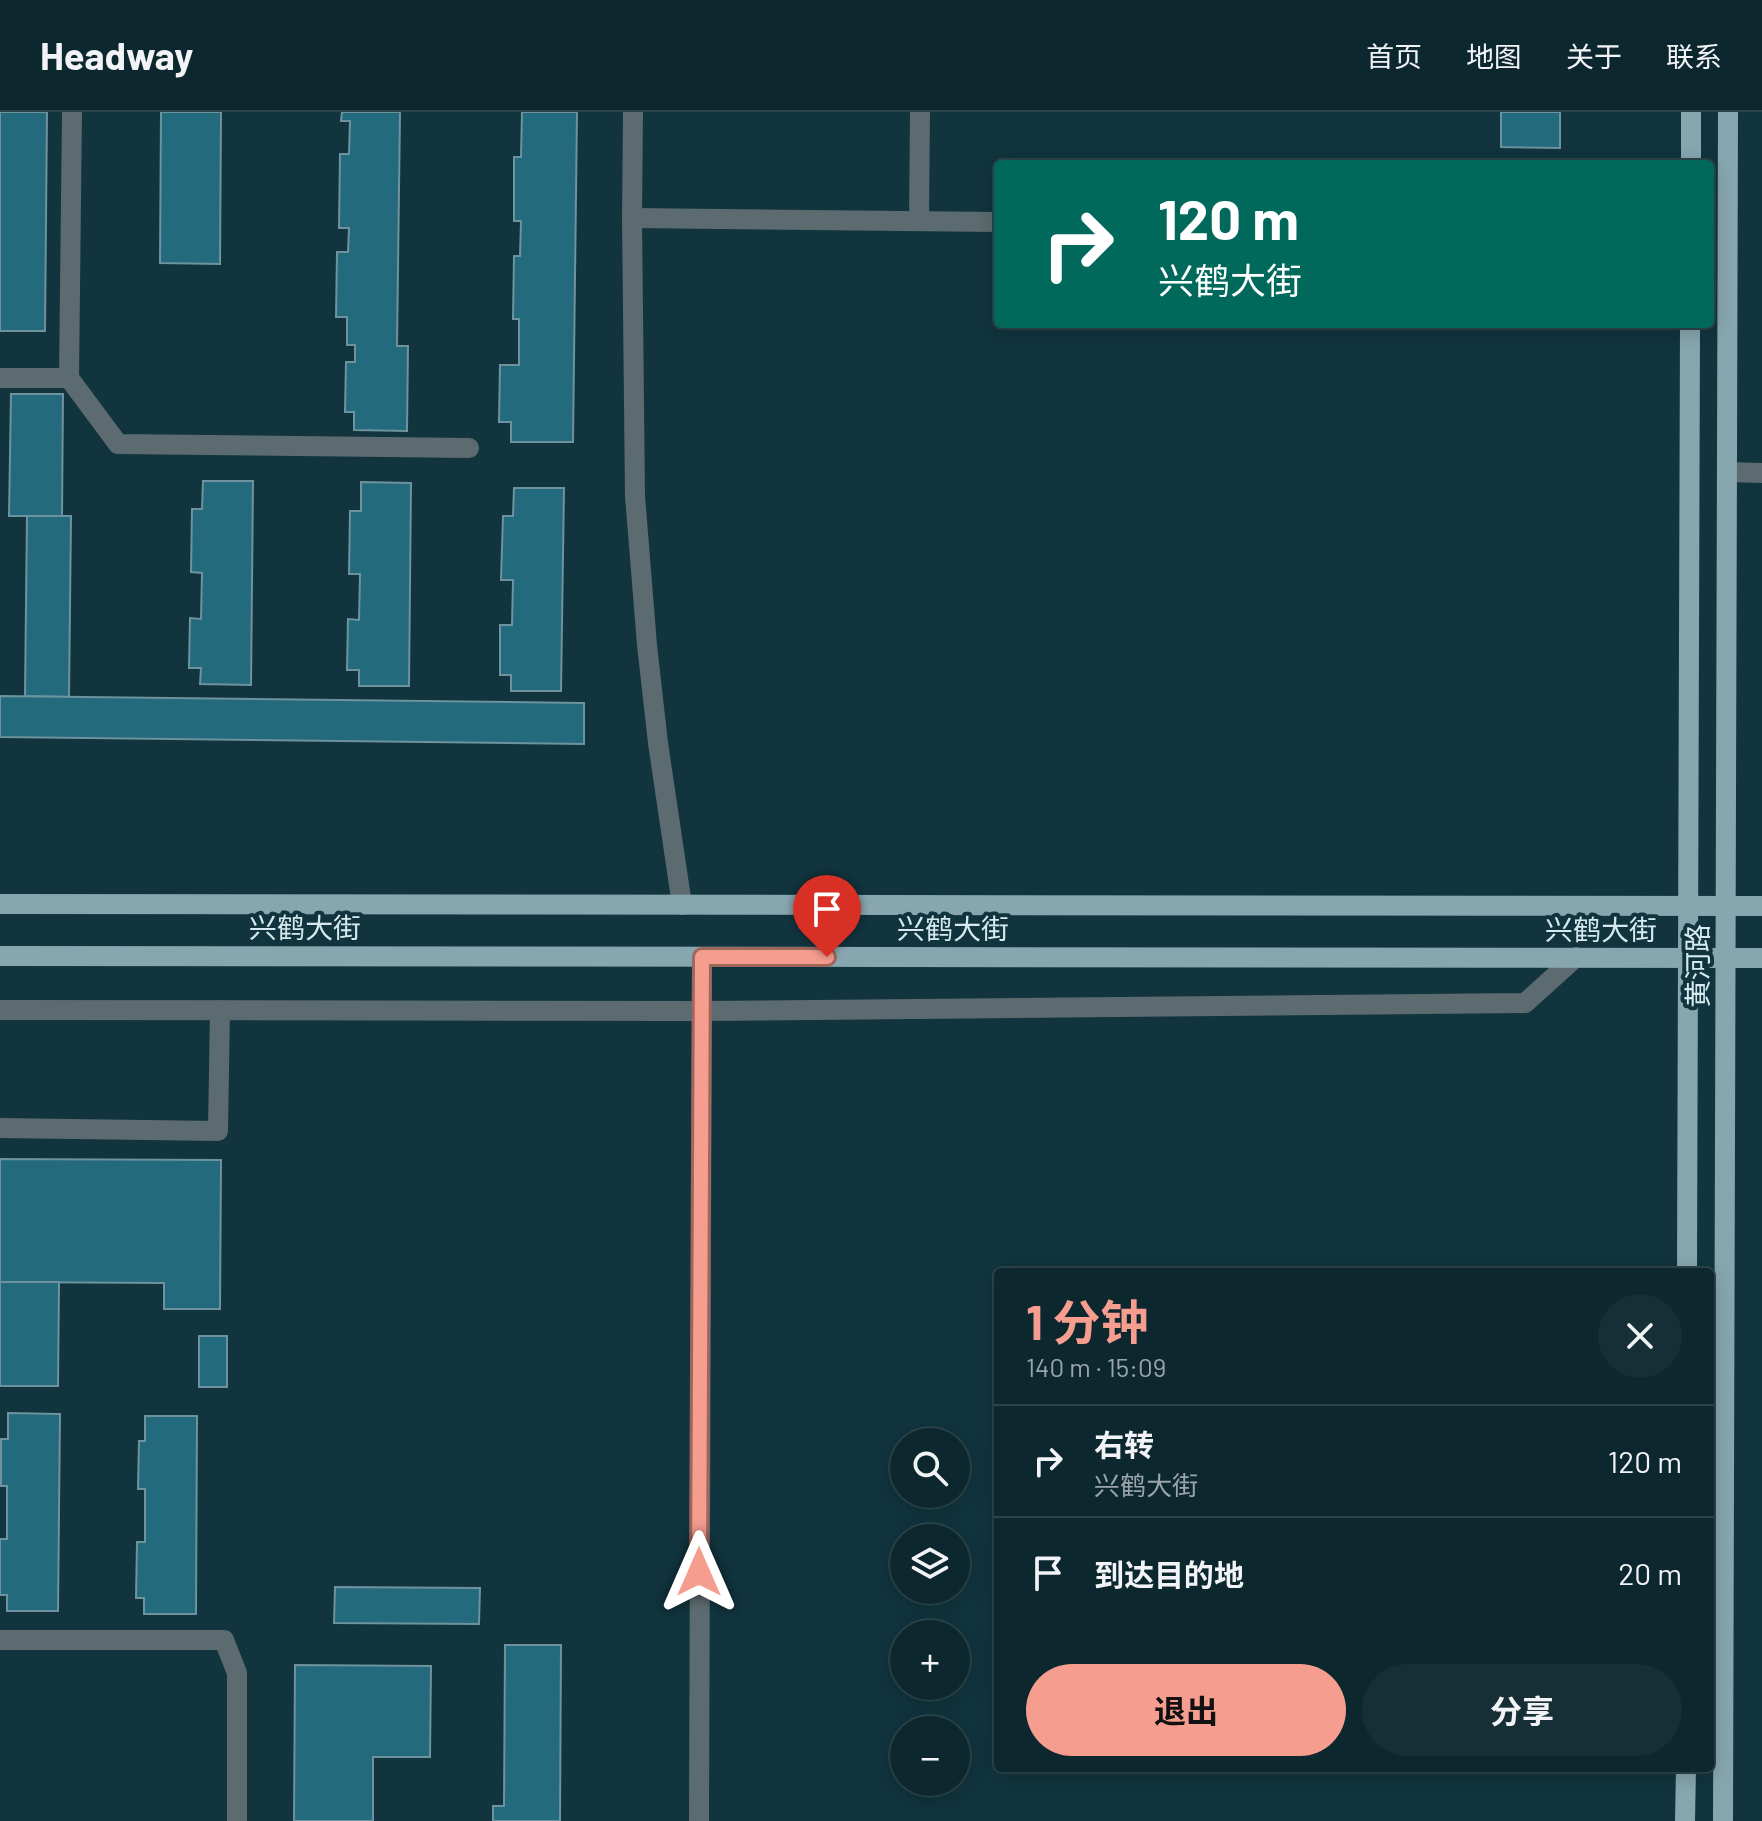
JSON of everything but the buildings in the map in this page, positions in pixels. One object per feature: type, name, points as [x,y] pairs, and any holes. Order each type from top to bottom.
[{"type":"main road","points":[[1691,112],[1691,160]]},
{"type":"main road","name":"黄河路","points":[[1723,1821],[1728,112]]},
{"type":"main road","name":"黄河路","points":[[1687,1268],[1690,328]]},
{"type":"main road","name":"兴鹤大街","points":[[0,904],[1762,906]]},
{"type":"main road","name":"兴鹤大街","points":[[0,956],[1762,958]]},
{"type":"main road","points":[[1685,1821],[1686,1772]]},
{"type":"street","points":[[72,112],[69,378],[118,444],[469,448]]},
{"type":"street","points":[[633,112],[635,496],[658,743],[682,905]]},
{"type":"street","points":[[919,221],[920,112]]},
{"type":"street","points":[[632,218],[994,222]]},
{"type":"street","points":[[0,378],[69,378]]},
{"type":"street","points":[[1727,472],[1762,473]]},
{"type":"street","points":[[699,1821],[702,957]]},
{"type":"street","points":[[0,1010],[701,1011],[1525,1003],[1576,957]]},
{"type":"street","points":[[0,1128],[218,1131],[220,1010]]},
{"type":"street","points":[[0,1640],[224,1640],[237,1673],[237,1821]]},
{"type":"route","points":[[699,1572],[702,957],[827,957]]}]
